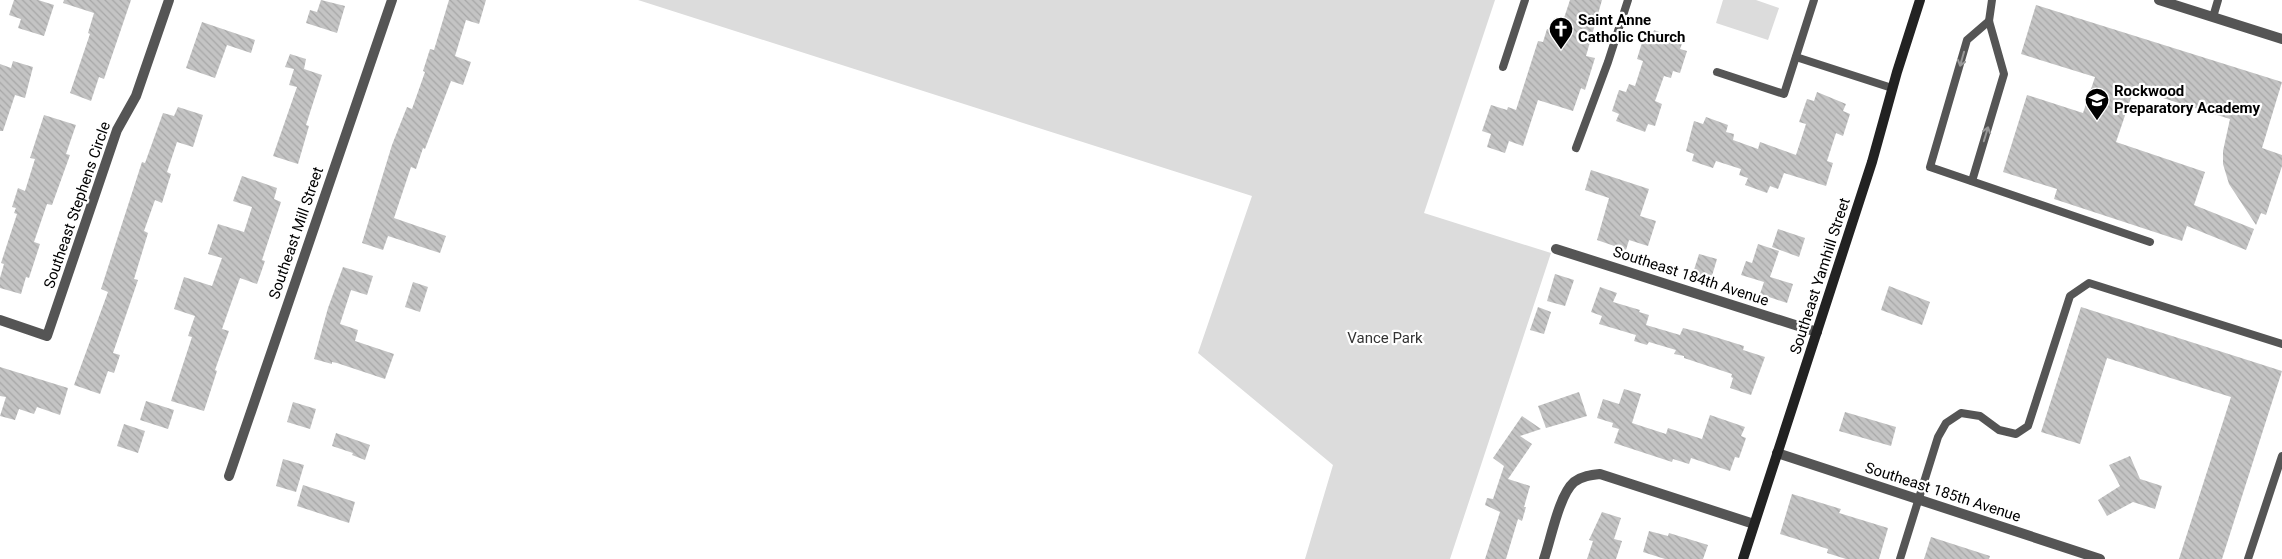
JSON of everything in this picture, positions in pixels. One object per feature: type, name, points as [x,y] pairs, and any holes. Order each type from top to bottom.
[{"type":"street","name":"Southeast Stephens Circle","points":[[0,320],[47,336],[117,130],[136,96],[170,0]]},
{"type":"street","name":"Southeast Mill Street","points":[[229,476],[392,0]]},
{"type":"street","name":"Southeast Yamhill Street","points":[[1743,559],[1872,162],[1892,88],[1920,0]]},
{"type":"street","points":[[2159,0],[2282,39]]},
{"type":"street","name":"Southeast 184th Avenue","points":[[1556,249],[1817,332]]},
{"type":"street","name":"Southeast 185th Avenue","points":[[1777,453],[2100,559]]},
{"type":"street","points":[[1544,559],[1566,493],[1574,482],[1586,476],[1600,474],[1754,524]]},
{"type":"lane","points":[[1503,67],[1525,0]]},
{"type":"lane","points":[[1576,148],[1608,62],[1628,0]]},
{"type":"lane","points":[[1717,72],[1784,94],[1814,0]]},
{"type":"lane","points":[[1972,181],[2004,74],[1989,21],[1992,0]]},
{"type":"lane","points":[[2212,17],[2218,0]]},
{"type":"lane","points":[[1989,21],[1967,40],[1930,167],[2150,242]]},
{"type":"lane","points":[[1796,57],[1892,88]]},
{"type":"lane","points":[[1900,559],[1938,437],[1946,423],[1961,413],[1980,416],[1999,430],[2016,434],[2028,426],[2070,296],[2088,283],[2282,344]]},
{"type":"lane","points":[[2248,559],[2282,456]]},
{"type":"green space","name":"Vance Park","points":[[638,0],[1495,0],[1424,213],[1551,253],[1450,559],[1305,559],[1333,465],[1198,353],[1252,196]]},
{"type":"green space","points":[[1723,0],[1756,0],[1779,8],[1768,40],[1716,23]]},
{"type":"building","points":[[14,0],[38,0],[54,5],[44,36],[18,28],[21,19],[9,15]]},
{"type":"building","points":[[64,0],[131,0],[104,79],[99,77],[91,101],[70,93],[90,34],[88,33],[94,13],[63,3]]},
{"type":"building","points":[[321,0],[345,6],[337,33],[306,23],[310,10],[317,12]]},
{"type":"building","points":[[449,0],[486,0],[479,24],[466,20],[455,56],[471,62],[463,85],[451,81],[416,169],[411,167],[394,218],[446,236],[440,253],[388,236],[383,250],[362,243],[392,145],[407,107],[412,109],[425,72],[423,71],[430,49],[434,50]]},
{"type":"building","name":"Saint Anne Catholic Church","points":[[1570,0],[1602,0],[1586,56],[1595,58],[1585,90],[1581,88],[1573,111],[1538,100],[1523,146],[1509,141],[1505,153],[1487,147],[1491,134],[1482,131],[1491,105],[1507,110],[1508,107],[1516,110],[1538,41],[1543,42],[1547,29],[1559,33]]},
{"type":"building","points":[[2036,5],[2282,82],[2262,148],[2282,155],[2282,166],[2266,215],[2261,213],[2256,225],[2229,184],[2223,164],[2223,151],[2230,119],[2134,89],[2116,142],[2205,172],[2194,205],[2254,229],[2246,250],[2187,226],[2182,241],[2054,199],[2057,189],[2003,172],[2027,95],[2083,113],[2095,77],[2021,54]]},
{"type":"building","points":[[202,22],[255,40],[251,53],[227,45],[215,78],[186,68]]},
{"type":"building","points":[[1654,30],[1683,41],[1680,49],[1687,51],[1680,73],[1673,71],[1671,78],[1664,76],[1655,101],[1662,104],[1655,126],[1648,124],[1645,132],[1616,121],[1619,114],[1612,111],[1619,90],[1626,92],[1629,84],[1635,86],[1643,61],[1637,59],[1644,36],[1651,39]]},
{"type":"building","points":[[290,54],[306,59],[304,69],[322,75],[306,125],[309,126],[298,164],[273,156],[297,87],[289,85],[294,69],[285,67]]},
{"type":"building","points":[[13,61],[33,67],[25,98],[15,95],[3,131],[0,131],[0,64],[11,68]]},
{"type":"building","points":[[1817,92],[1846,104],[1843,111],[1850,114],[1843,136],[1836,133],[1827,161],[1833,163],[1826,186],[1784,173],[1778,189],[1770,186],[1767,193],[1745,185],[1748,178],[1739,175],[1741,169],[1716,161],[1713,168],[1692,161],[1694,154],[1686,151],[1694,121],[1703,124],[1706,117],[1728,125],[1726,132],[1734,134],[1733,140],[1758,149],[1760,142],[1796,155],[1806,124],[1799,122],[1807,99],[1814,101]]},
{"type":"building","points":[[178,107],[203,115],[193,147],[177,142],[167,172],[171,174],[162,203],[155,200],[144,231],[148,233],[134,279],[138,280],[113,353],[120,355],[114,373],[108,371],[100,394],[74,385],[108,292],[101,289],[142,162],[145,163],[163,113],[174,116]]},
{"type":"building","points":[[44,115],[76,125],[66,154],[70,155],[52,205],[47,204],[34,242],[40,244],[29,278],[26,277],[21,294],[0,288],[0,278],[4,264],[1,263],[17,214],[14,213],[16,208],[12,207],[18,188],[25,191],[35,159],[30,158]]},
{"type":"building","points":[[1591,170],[1649,189],[1640,216],[1656,221],[1648,246],[1629,240],[1626,250],[1597,240],[1609,198],[1585,190]]},
{"type":"building","points":[[242,176],[277,188],[274,199],[281,202],[262,260],[265,261],[257,284],[240,278],[222,329],[229,331],[215,370],[217,371],[204,411],[171,401],[192,337],[188,336],[195,316],[174,309],[184,277],[212,286],[222,258],[208,254],[218,224],[244,232],[252,207],[233,201]]},
{"type":"building","points":[[1778,229],[1805,238],[1799,257],[1772,247]]},
{"type":"building","points":[[1758,244],[1779,251],[1770,277],[1793,284],[1787,303],[1760,294],[1764,282],[1741,275],[1746,261],[1752,263]]},
{"type":"building","points":[[1699,254],[1717,259],[1711,279],[1693,273]]},
{"type":"building","points":[[343,267],[373,276],[367,295],[351,290],[340,324],[358,330],[355,341],[394,354],[385,379],[337,363],[332,362],[332,364],[314,359],[328,308]]},
{"type":"building","points":[[1555,274],[1574,280],[1565,306],[1547,301]]},
{"type":"building","points":[[413,282],[428,287],[420,312],[405,307]]},
{"type":"building","points":[[1889,286],[1930,302],[1922,325],[1881,310]]},
{"type":"building","points":[[1600,287],[1617,293],[1613,302],[1640,310],[1639,312],[1649,315],[1646,325],[1680,335],[1683,328],[1699,332],[1744,346],[1743,350],[1765,357],[1751,395],[1730,388],[1733,378],[1731,377],[1732,374],[1674,354],[1676,350],[1649,342],[1647,345],[1634,341],[1636,335],[1599,324],[1602,316],[1591,312]]},
{"type":"building","points":[[1538,307],[1551,312],[1544,334],[1530,330]]},
{"type":"building","points":[[2081,307],[2282,371],[2222,559],[2179,559],[2231,397],[2107,358],[2080,444],[2041,432]]},
{"type":"building","points":[[0,367],[68,388],[60,415],[37,407],[34,414],[19,409],[15,420],[0,416],[6,397],[0,396]]},
{"type":"building","points":[[1624,389],[1641,394],[1632,423],[1666,434],[1668,428],[1702,439],[1710,415],[1745,427],[1741,436],[1746,438],[1739,458],[1735,457],[1730,471],[1691,458],[1689,464],[1673,459],[1672,462],[1614,443],[1619,429],[1612,427],[1613,423],[1597,418],[1603,399],[1619,404]]},
{"type":"building","points":[[1579,392],[1587,416],[1546,428],[1538,406]]},
{"type":"building","points":[[146,401],[174,410],[168,429],[140,420]]},
{"type":"building","points":[[293,402],[316,409],[310,429],[287,422]]},
{"type":"building","points":[[1845,412],[1896,427],[1891,446],[1839,431]]},
{"type":"building","points":[[1522,416],[1541,429],[1520,436],[1532,444],[1508,479],[1530,486],[1524,507],[1526,507],[1522,521],[1518,519],[1506,559],[1485,559],[1500,512],[1485,505],[1487,498],[1493,499],[1504,466],[1493,458]]},
{"type":"building","points":[[124,424],[145,431],[138,453],[117,446]]},
{"type":"building","points":[[336,433],[370,445],[365,460],[352,455],[353,453],[332,446]]},
{"type":"building","points":[[2130,456],[2140,479],[2162,486],[2155,509],[2133,502],[2107,516],[2098,500],[2120,486],[2109,465]]},
{"type":"building","points":[[283,459],[304,465],[296,492],[276,486]]},
{"type":"building","points":[[303,485],[355,502],[349,523],[297,506]]},
{"type":"building","points":[[1792,494],[1841,509],[1839,513],[1888,528],[1879,559],[1846,559],[1827,553],[1828,549],[1780,534]]},
{"type":"building","points":[[1602,512],[1621,518],[1614,539],[1622,541],[1616,559],[1587,559],[1593,541],[1589,540]]},
{"type":"building","points":[[1649,531],[1668,536],[1669,533],[1708,545],[1703,559],[1665,559],[1643,552]]},
{"type":"building","points":[[1931,537],[1990,556],[1989,559],[1924,559]]},
{"type":"place","name":"Saint Anne Catholic Church","points":[[1561,50]]},
{"type":"place","name":"Rockwood Preparatory Academy","points":[[2097,121]]}]
